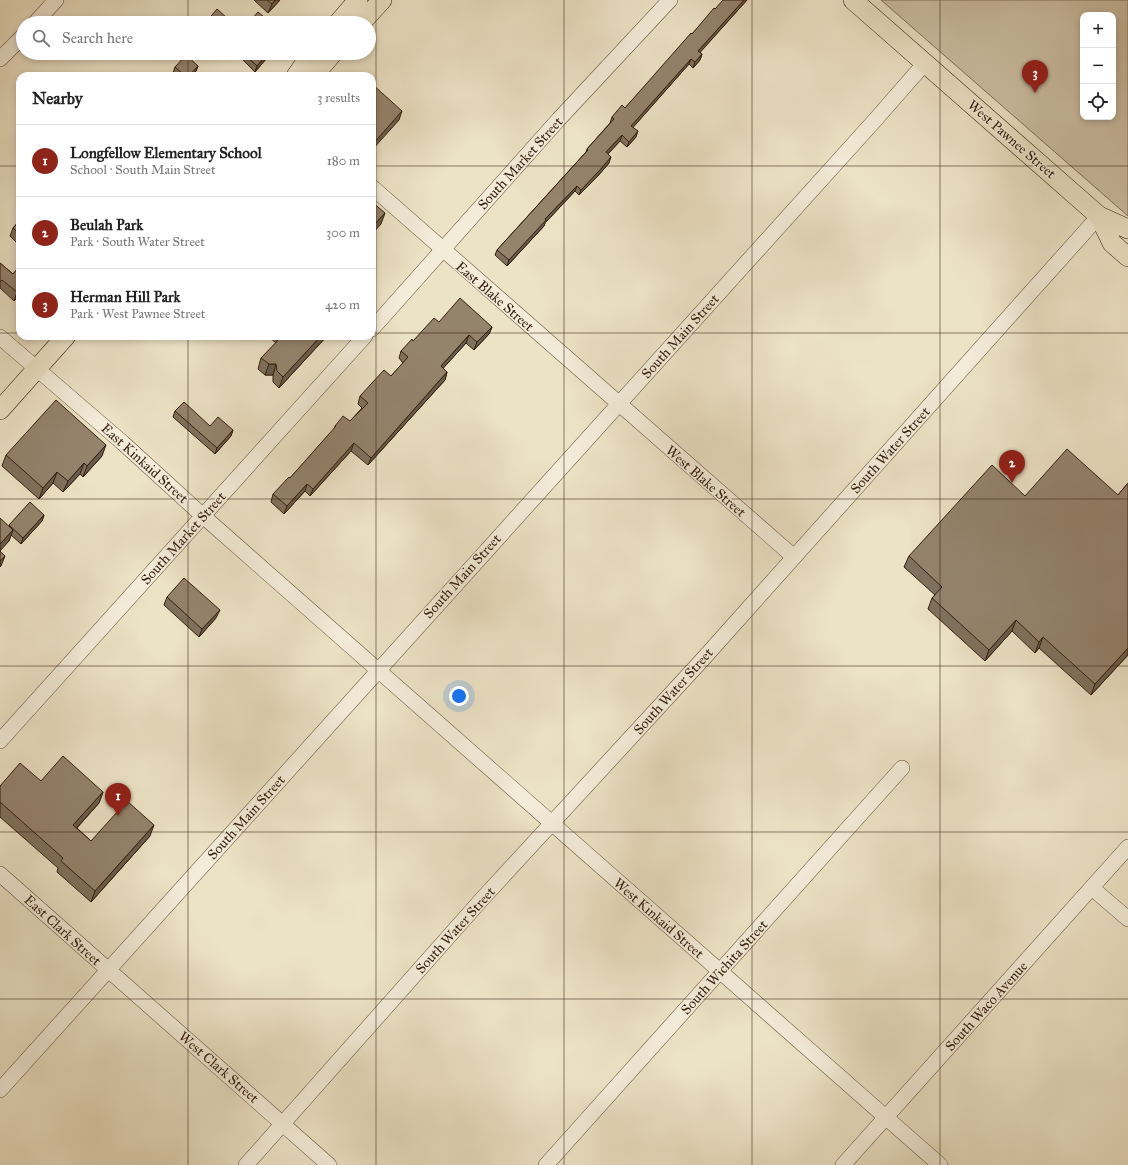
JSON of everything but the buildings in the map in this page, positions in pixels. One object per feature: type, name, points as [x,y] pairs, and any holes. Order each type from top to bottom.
[{"type":"main road","points":[[344,16],[358,0]]},
{"type":"main road","points":[[367,16],[382,0]]},
{"type":"main road","name":"West Pawnee Street","points":[[853,0],[1099,216],[1128,229]]},
{"type":"main road","points":[[299,72],[307,60]]},
{"type":"main road","points":[[315,72],[328,60]]},
{"type":"main road","name":"West Pawnee Street","points":[[1099,216],[1112,243],[1128,257]]},
{"type":"main road","points":[[0,410],[62,340]]},
{"type":"street","points":[[41,16],[56,0]]},
{"type":"street","name":"South Market Street","points":[[376,324],[559,120],[670,0]]},
{"type":"street","points":[[0,59],[16,43]]},
{"type":"street","name":"South Main Street","points":[[0,1090],[925,63]]},
{"type":"street","name":"East Blake Street","points":[[376,191],[618,404]]},
{"type":"street","name":"South Water Street","points":[[246,1165],[482,899],[697,665],[1099,216]]},
{"type":"street","name":"East Kinkaid Street","points":[[0,338],[123,443],[203,516],[378,670]]},
{"type":"street","name":"South Market Street","points":[[0,741],[362,340]]},
{"type":"street","name":"West Blake Street","points":[[618,404],[794,557]]},
{"type":"street","name":"West Kinkaid Street","points":[[378,670],[940,1165]]},
{"type":"street","name":"South Wichita Street","points":[[546,1165],[902,768]]},
{"type":"street","name":"South Waco Avenue","points":[[843,1165],[1128,847]]},
{"type":"street","name":"East Clark Street","points":[[0,874],[108,970]]},
{"type":"street","points":[[1092,888],[1128,919]]},
{"type":"street","name":"West Clark Street","points":[[108,970],[329,1165]]},
{"type":"shaded area","points":[[881,0],[1128,0],[1128,216]]},
{"type":"place","name":"Herman Hill Park","points":[[1035,93]]},
{"type":"place","name":"Beulah Park","points":[[1012,483]]},
{"type":"place","name":"Longfellow Elementary School","points":[[118,816]]}]
